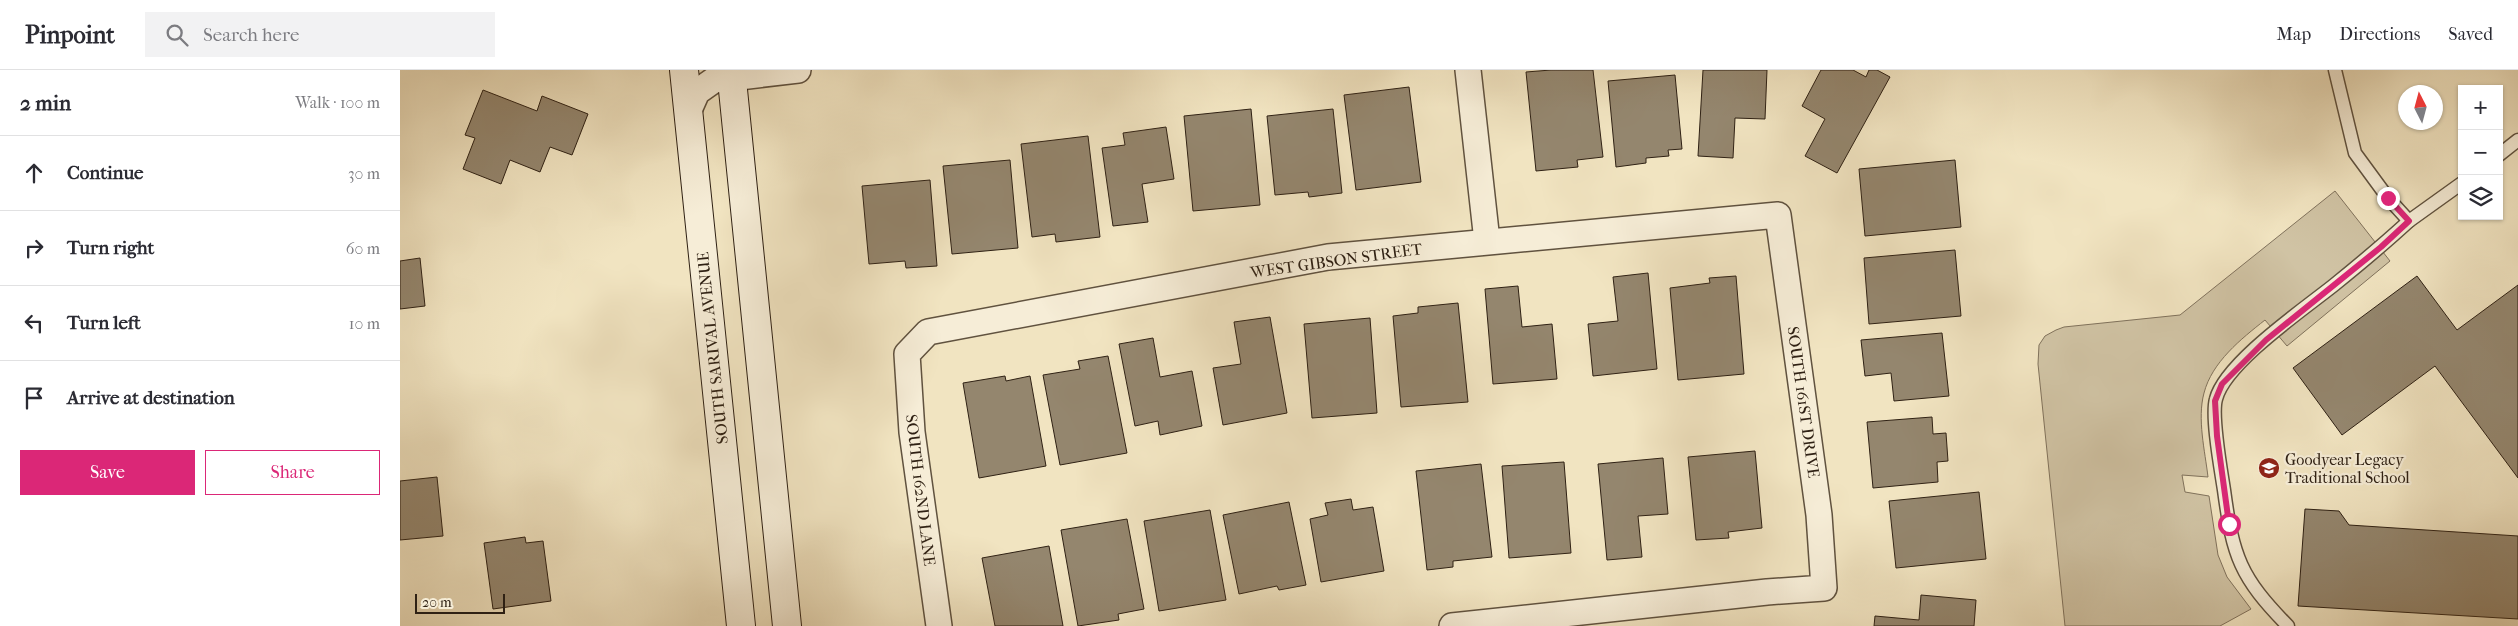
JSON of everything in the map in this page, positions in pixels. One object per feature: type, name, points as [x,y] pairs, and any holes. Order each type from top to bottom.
[{"type":"main road","name":"SOUTH SARIVAL AVENUE","points":[[684,70],[741,626]]},
{"type":"main road","points":[[731,74],[787,626]]},
{"type":"street","points":[[689,110],[698,92],[714,80],[731,74],[798,70]]},
{"type":"street","points":[[1468,70],[1487,241]]},
{"type":"street","name":"WEST GIBSON STREET","points":[[907,354],[928,332],[1328,257],[1778,215]]},
{"type":"street","name":"SOUTH 161ST DRIVE","points":[[1570,619],[1766,592],[1824,588],[1820,515],[1778,215]]},
{"type":"street","name":"SOUTH 162ND LANE","points":[[907,354],[912,432],[939,626]]},
{"type":"street","points":[[1452,626],[1570,619]]},
{"type":"lane","points":[[2335,70],[2355,153],[2388,198],[2409,221]]},
{"type":"lane","points":[[2503,152],[2518,140]]},
{"type":"lane","points":[[2288,626],[2261,598],[2246,578],[2236,556],[2229,524],[2217,436],[2215,401],[2222,384],[2266,340],[2381,247],[2409,221],[2458,186]]},
{"type":"shaded area","points":[[2335,191],[2390,261],[2287,346],[2265,320],[2228,352],[2220,361],[2208,382],[2202,403],[2202,435],[2208,477],[2182,475],[2185,492],[2209,496],[2218,555],[2227,577],[2251,609],[2220,626],[2065,626],[2038,364],[2039,345],[2045,336],[2064,327],[2180,315]]},
{"type":"building","points":[[1593,70],[1603,157],[1577,160],[1578,167],[1536,171],[1526,72]]},
{"type":"building","points":[[1703,70],[1767,70],[1765,119],[1735,118],[1733,158],[1698,156]]},
{"type":"building","points":[[1821,70],[1853,70],[1866,77],[1869,70],[1877,70],[1890,77],[1837,173],[1805,156],[1825,119],[1802,106]]},
{"type":"building","points":[[1675,75],[1682,149],[1668,150],[1669,156],[1646,158],[1646,163],[1616,167],[1608,81]]},
{"type":"building","points":[[1409,87],[1421,182],[1356,190],[1344,95]]},
{"type":"building","points":[[483,90],[537,111],[542,96],[588,114],[572,155],[550,147],[540,172],[510,160],[501,184],[463,169],[475,138],[465,135]]},
{"type":"building","points":[[1251,109],[1260,205],[1193,211],[1184,116]]},
{"type":"building","points":[[1333,109],[1342,193],[1309,197],[1308,192],[1275,195],[1267,116]]},
{"type":"building","points":[[1166,127],[1174,179],[1142,184],[1148,222],[1113,226],[1102,148],[1125,145],[1123,133]]},
{"type":"building","points":[[1088,136],[1100,237],[1056,242],[1055,234],[1032,237],[1021,144]]},
{"type":"building","points":[[1010,160],[1018,248],[952,254],[943,166]]},
{"type":"building","points":[[1955,160],[1961,227],[1865,236],[1859,169]]},
{"type":"building","points":[[930,180],[937,266],[906,268],[905,261],[869,264],[862,186]]},
{"type":"building","points":[[1955,250],[1961,316],[1869,324],[1864,258]]},
{"type":"building","points":[[420,258],[425,306],[400,309],[400,261]]},
{"type":"building","points":[[1648,273],[1657,369],[1593,376],[1588,324],[1618,321],[1613,277]]},
{"type":"building","points":[[1736,276],[1744,374],[1678,380],[1670,288],[1710,283],[1709,278]]},
{"type":"building","points":[[2417,276],[2457,330],[2518,285],[2518,478],[2435,366],[2342,435],[2293,368]]},
{"type":"building","points":[[1518,286],[1522,327],[1552,324],[1557,379],[1493,384],[1485,289]]},
{"type":"building","points":[[1458,303],[1468,402],[1401,407],[1393,316],[1418,313],[1418,307]]},
{"type":"building","points":[[1270,317],[1287,413],[1223,425],[1213,368],[1241,364],[1234,322]]},
{"type":"building","points":[[1370,318],[1377,413],[1312,418],[1304,324]]},
{"type":"building","points":[[1942,333],[1949,396],[1894,401],[1891,373],[1865,376],[1861,340]]},
{"type":"building","points":[[1153,338],[1160,377],[1192,371],[1202,426],[1160,435],[1158,421],[1135,426],[1119,344]]},
{"type":"building","points":[[1108,356],[1127,453],[1060,465],[1043,375],[1080,369],[1078,361]]},
{"type":"building","points":[[1005,376],[1006,381],[1030,376],[1046,466],[979,478],[963,383]]},
{"type":"building","points":[[1932,417],[1933,434],[1946,433],[1948,461],[1937,462],[1938,482],[1873,488],[1867,422]]},
{"type":"building","points":[[1755,451],[1762,528],[1728,532],[1729,538],[1696,540],[1688,457]]},
{"type":"building","points":[[1663,458],[1668,514],[1638,516],[1642,557],[1607,560],[1598,464]]},
{"type":"building","points":[[1564,462],[1571,553],[1509,558],[1502,466]]},
{"type":"building","points":[[1481,464],[1492,557],[1453,561],[1453,567],[1427,570],[1416,471]]},
{"type":"building","points":[[437,477],[443,536],[400,540],[400,481]]},
{"type":"building","points":[[1979,492],[1986,559],[1896,568],[1889,501]]},
{"type":"building","points":[[1351,499],[1353,510],[1373,507],[1384,571],[1321,582],[1310,519],[1328,515],[1325,503]]},
{"type":"building","points":[[1289,502],[1306,585],[1279,590],[1277,586],[1239,594],[1223,515]]},
{"type":"building","points":[[2305,509],[2339,511],[2349,525],[2518,536],[2518,619],[2298,606]]},
{"type":"building","points":[[1210,510],[1226,600],[1159,611],[1144,521]]},
{"type":"building","points":[[1127,519],[1144,609],[1118,614],[1119,620],[1078,626],[1061,530]]},
{"type":"building","points":[[525,537],[526,543],[543,541],[551,601],[493,609],[484,543]]},
{"type":"building","points":[[1049,546],[1063,626],[995,626],[982,558]]},
{"type":"building","points":[[1921,595],[1976,600],[1974,626],[1874,626],[1875,616],[1919,620]]},
{"type":"place","name":"Goodyear Legacy Traditional School","points":[[2269,468]]},
{"type":"route","points":[[2229,524],[2217,436],[2215,401],[2222,384],[2266,340],[2381,247],[2409,221],[2388,198]]}]
